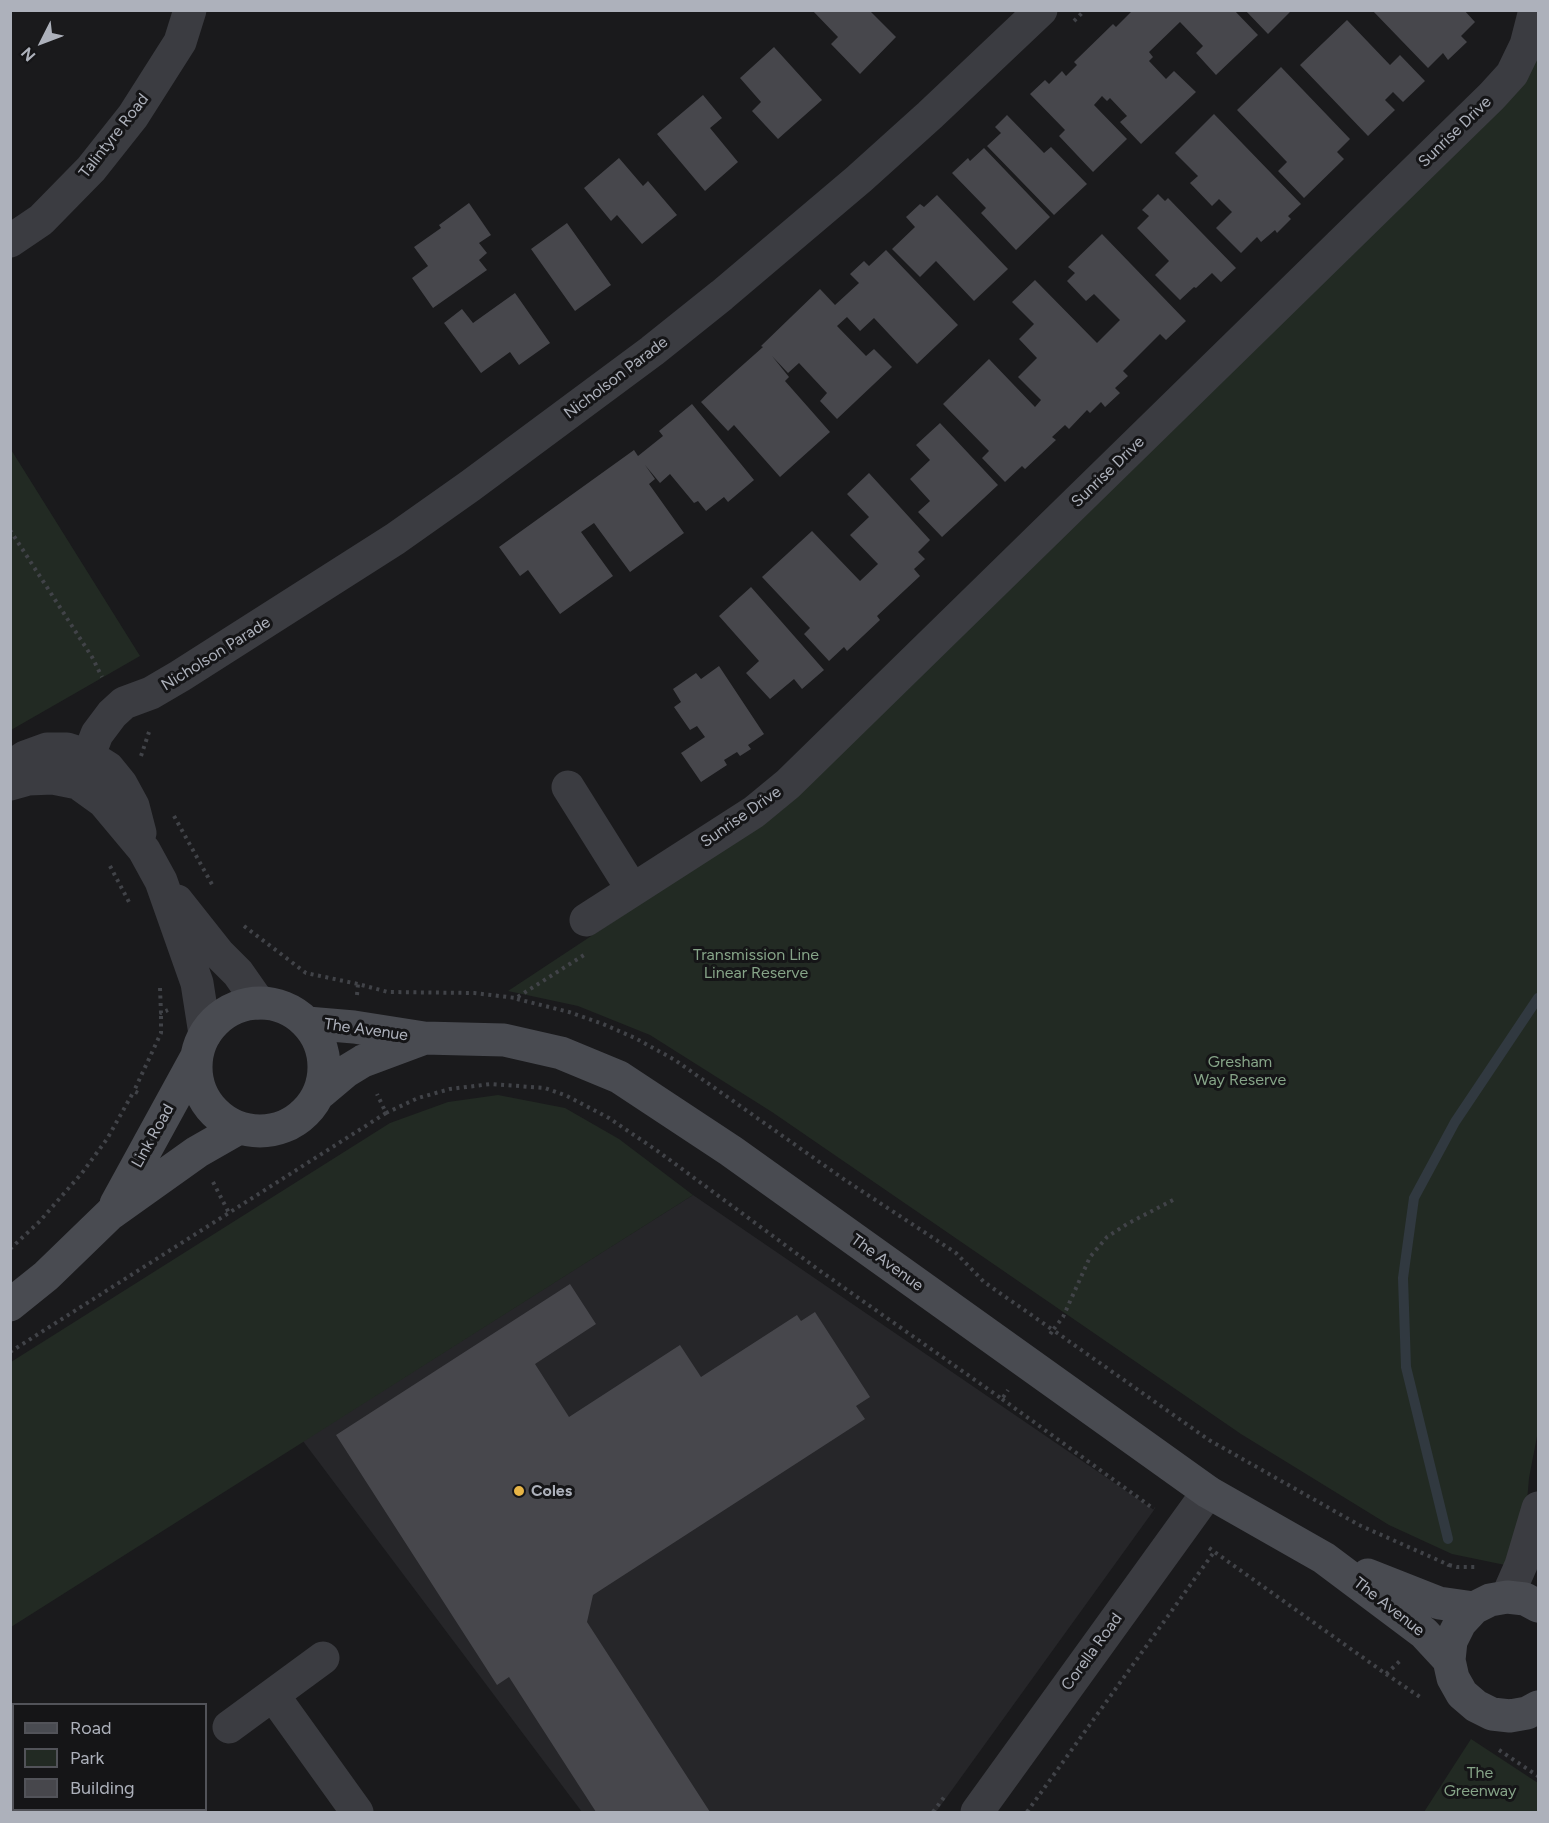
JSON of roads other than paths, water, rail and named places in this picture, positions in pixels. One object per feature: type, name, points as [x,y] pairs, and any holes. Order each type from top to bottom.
[{"type":"street","name":"Talintyre Road","points":[[10,241],[41,220],[91,169],[133,116],[180,42],[190,10]]},
{"type":"street","name":"Nicholson Parade","points":[[89,767],[97,734],[112,714],[124,703],[151,693],[271,620],[395,539],[652,351],[722,295],[930,116],[1041,10]]},
{"type":"street","name":"Sunrise Drive","points":[[586,920],[754,812],[788,784],[1492,96],[1512,74],[1526,45],[1535,10]]},
{"type":"street","points":[[10,767],[25,757],[48,749],[67,749],[89,767],[103,801],[144,850],[161,881],[197,983],[201,1046],[197,1080],[205,1101],[220,1117],[239,1128],[258,1132],[277,1130],[295,1122],[310,1109],[320,1093],[325,1074],[324,1056],[318,1038],[307,1023],[293,1011],[276,1005],[259,1003],[237,1007],[219,1018],[201,1046]]},
{"type":"street","points":[[10,784],[28,779],[53,778],[89,767]]},
{"type":"street","points":[[568,787],[632,889]]},
{"type":"street","points":[[161,881],[219,954],[238,973],[259,1003]]},
{"type":"street","name":"The Avenue","points":[[307,1023],[354,1027],[424,1038],[504,1040],[561,1053],[619,1077],[731,1151],[1208,1492],[1324,1558],[1418,1628],[1449,1660]]},
{"type":"street","name":"The Avenue","points":[[320,1093],[345,1072],[363,1061],[424,1038]]},
{"type":"street","name":"Link Road","points":[[110,1214],[201,1046]]},
{"type":"street","name":"Link Road","points":[[10,1305],[46,1276],[110,1214],[197,1152],[239,1128]]},
{"type":"street","name":"Corella Road","points":[[977,1812],[1208,1492]]},
{"type":"street","points":[[1507,1597],[1521,1565],[1539,1508]]},
{"type":"street","name":"The Avenue","points":[[1324,1558],[1439,1603],[1474,1608]]},
{"type":"street","points":[[1535,1713],[1510,1716],[1492,1714],[1476,1706],[1462,1694],[1453,1678],[1449,1660],[1451,1641],[1460,1623],[1474,1608],[1490,1600],[1507,1597],[1525,1599],[1539,1606]]},
{"type":"street","points":[[229,1726],[323,1658]]},
{"type":"street","points":[[273,1695],[357,1812]]},
{"type":"waterway","points":[[1448,1539],[1406,1367],[1403,1278],[1414,1198],[1455,1122],[1538,998]]},
{"type":"place","name":"Coles","points":[[519,1491]]},
{"type":"park label","name":"Transmission Line Linear Reserve","points":[[756,964]]},
{"type":"park label","name":"Gresham Way Reserve","points":[[1240,1071]]},
{"type":"park label","name":"The Greenway","points":[[1480,1782]]}]
